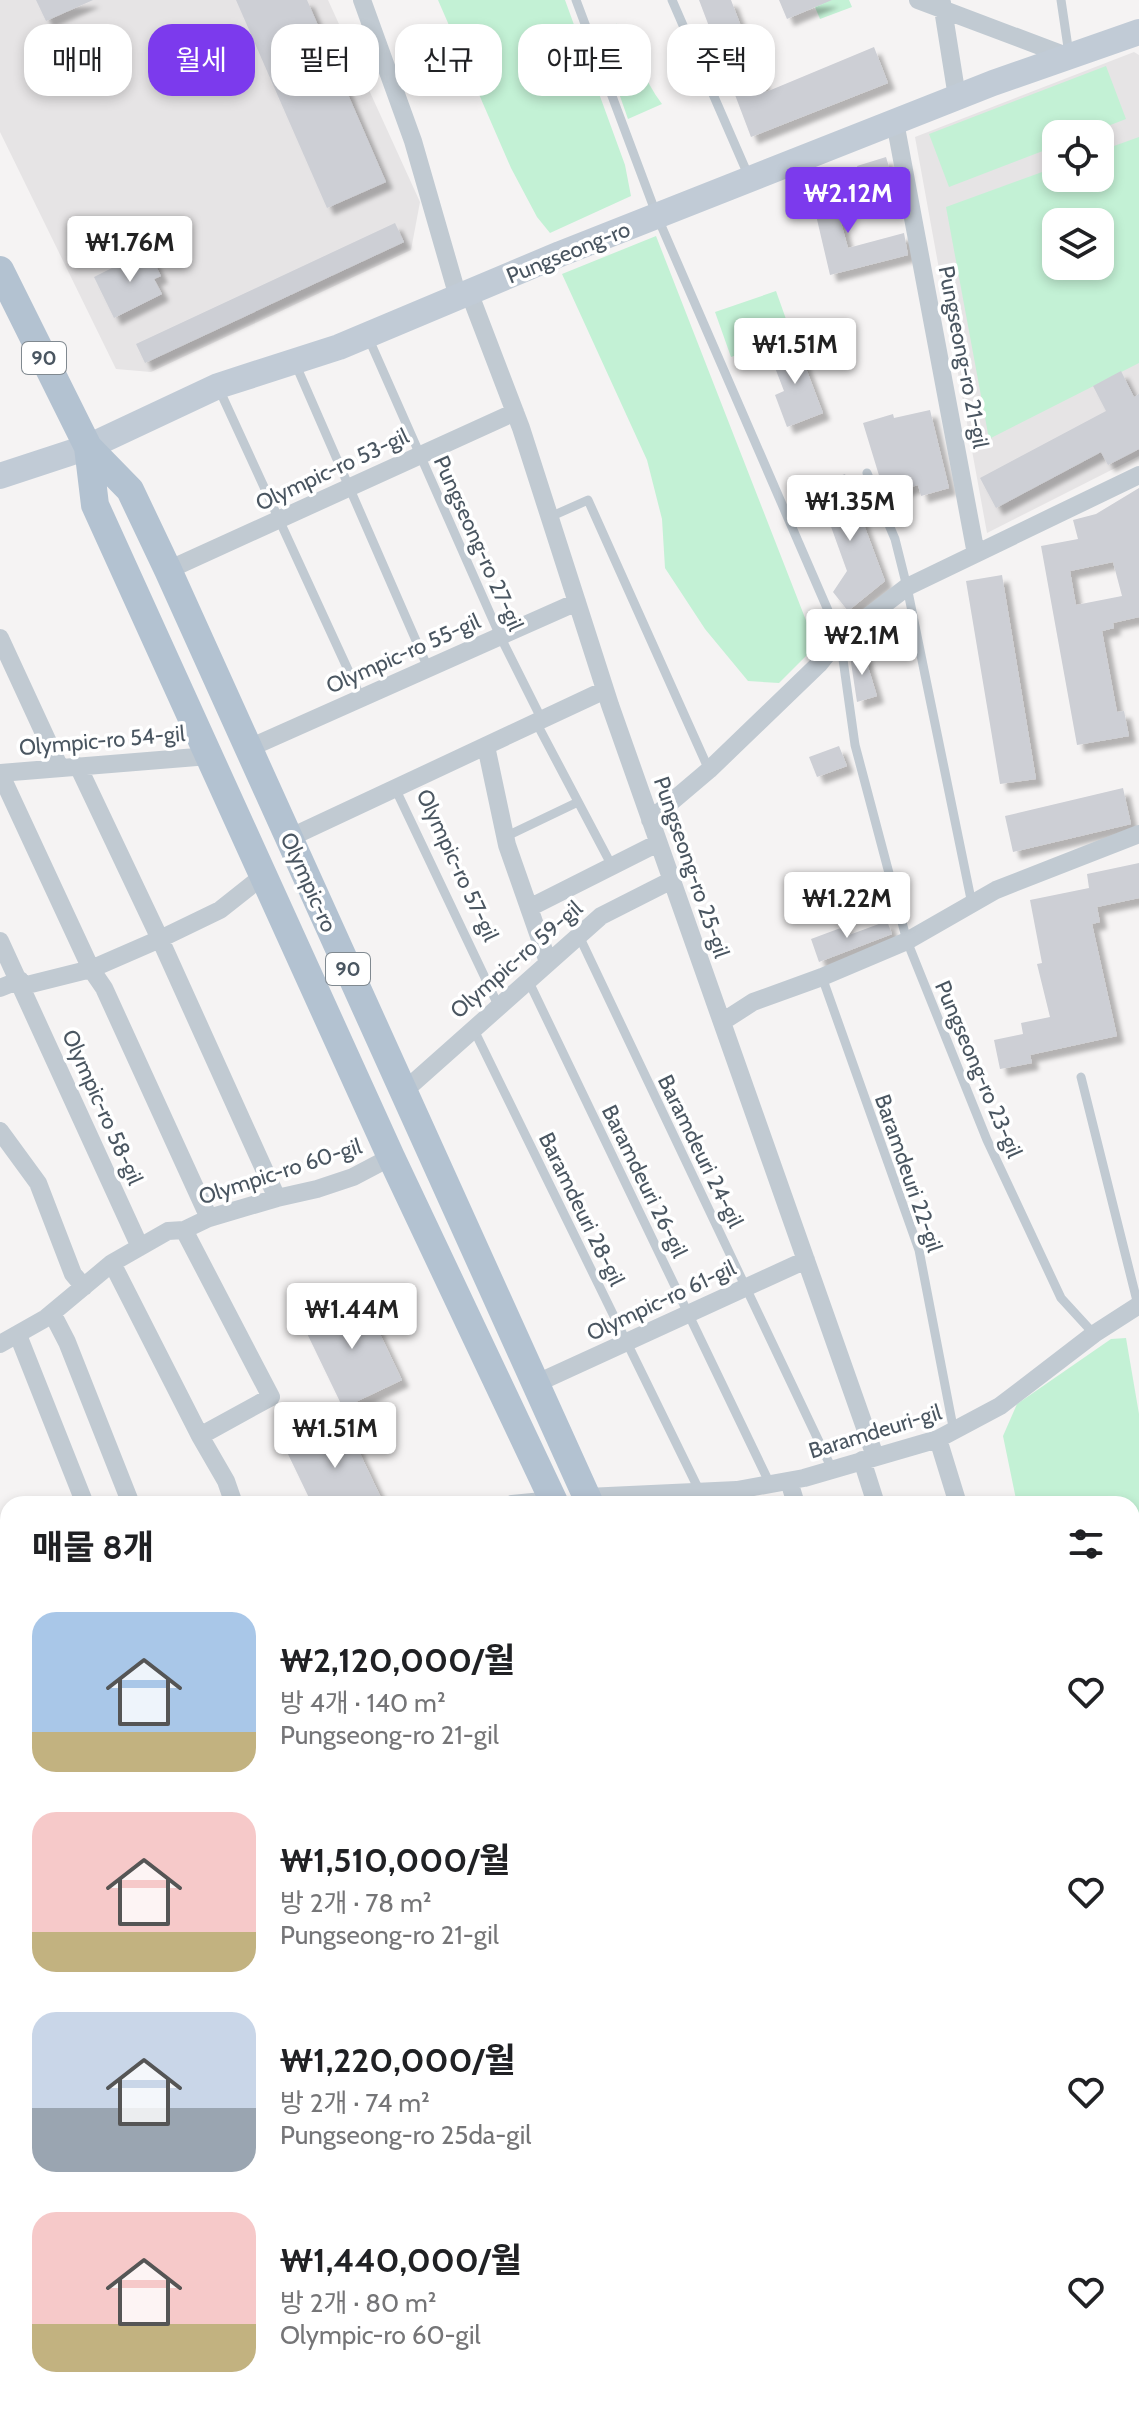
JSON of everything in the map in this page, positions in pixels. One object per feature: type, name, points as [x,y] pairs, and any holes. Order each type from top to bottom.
[{"type":"main road","name":"Olympic-ro","points":[[0,270],[88,447],[130,490],[586,1496]]},
{"type":"main road","name":"Olympic-ro","points":[[88,447],[95,505],[391,1157],[551,1496]]},
{"type":"street","name":"Pungseong-ro 25-gil","points":[[362,0],[464,295],[515,412],[605,690],[806,1260],[869,1458],[875,1496]]},
{"type":"street","points":[[918,0],[943,5],[1069,57]]},
{"type":"street","points":[[943,5],[957,97]]},
{"type":"street","name":"Pungseong-ro","points":[[0,476],[88,447],[218,386],[367,335],[957,97],[1069,57],[1135,38]]},
{"type":"street","name":"Pungseong-ro 21-gil","points":[[895,122],[976,554]]},
{"type":"street","name":"Olympic-ro 53-gil","points":[[168,570],[515,412]]},
{"type":"street","points":[[650,820],[709,770],[819,664],[840,638],[907,587],[1139,475]]},
{"type":"street","name":"Olympic-ro 55-gil","points":[[249,748],[577,602]]},
{"type":"street","points":[[0,638],[160,939],[277,1198]]},
{"type":"street","name":"Olympic-ro 57-gil","points":[[289,838],[605,690]]},
{"type":"street","name":"Olympic-ro 57-gil","points":[[486,746],[505,837],[548,962]]},
{"type":"street","name":"Olympic-ro 54-gil","points":[[0,773],[209,756]]},
{"type":"street","points":[[0,773],[91,969],[104,988],[209,1218]]},
{"type":"street","points":[[722,1022],[753,1002],[907,941],[996,890],[1139,834]]},
{"type":"street","points":[[529,908],[658,843]]},
{"type":"street","points":[[0,988],[91,969],[220,910],[263,876]]},
{"type":"street","name":"Olympic-ro 59-gil","points":[[403,1092],[601,916],[672,880]]},
{"type":"street","name":"Olympic-ro 58-gil","points":[[0,941],[140,1247]]},
{"type":"street","points":[[0,1131],[38,1183],[73,1274],[84,1287]]},
{"type":"street","name":"Olympic-ro 60-gil","points":[[0,1344],[52,1313],[112,1263],[168,1231],[184,1230],[209,1218],[317,1189],[353,1177],[391,1157]]},
{"type":"street","name":"Olympic-ro 60-gil","points":[[184,1230],[271,1397],[200,1436]]},
{"type":"street","name":"Olympic-ro 61-gil","points":[[535,1384],[806,1260]]},
{"type":"street","points":[[112,1263],[231,1496]]},
{"type":"street","name":"Baramdeuri-gil","points":[[650,1496],[737,1490],[789,1481],[946,1436],[1000,1406],[1094,1334],[1139,1308]]},
{"type":"street","points":[[52,1313],[67,1342],[128,1496]]},
{"type":"street","points":[[18,1335],[82,1496]]},
{"type":"street","points":[[946,1436],[957,1496]]},
{"type":"street","points":[[789,1481],[794,1496]]},
{"type":"lane","name":"Pungseong-ro 23-gil","points":[[576,0],[657,216],[840,638],[855,745],[907,941],[987,1140],[1061,1298],[1094,1334]]},
{"type":"lane","points":[[672,0],[750,179]]},
{"type":"lane","points":[[1061,0],[1069,57]]},
{"type":"lane","name":"Pungseong-ro 27-gil","points":[[367,335],[539,721],[612,866]]},
{"type":"lane","points":[[294,361],[428,668]]},
{"type":"lane","points":[[218,386],[361,698]]},
{"type":"lane","points":[[867,473],[895,539],[907,587],[972,906]]},
{"type":"lane","points":[[550,517],[588,500],[709,770]]},
{"type":"lane","name":"Olympic-ro 57-gil","points":[[395,788],[498,1005]]},
{"type":"lane","points":[[505,837],[578,802]]},
{"type":"lane","name":"Baramdeuri 24-gil","points":[[579,936],[832,1469]]},
{"type":"lane","name":"Baramdeuri 22-gil","points":[[822,977],[919,1250],[946,1436]]},
{"type":"lane","name":"Baramdeuri 26-gil","points":[[528,980],[770,1484]]},
{"type":"lane","name":"Baramdeuri 28-gil","points":[[473,1028],[700,1492]]},
{"type":"lane","points":[[1081,1077],[1139,1308]]},
{"type":"shaded area","points":[[0,0],[328,0],[339,24],[271,24],[271,96],[372,96],[420,202],[411,250],[151,372],[116,369],[0,132]]},
{"type":"shaded area","points":[[1134,52],[1139,55],[1139,456],[987,533],[915,137]]},
{"type":"green space","points":[[438,0],[565,0],[574,24],[518,24],[518,96],[600,96],[625,165],[631,196],[550,233],[537,217],[511,168],[480,96],[502,96],[502,24],[448,24]]},
{"type":"green space","points":[[812,0],[849,0],[852,7],[820,19]]},
{"type":"green space","points":[[1106,66],[1126,119],[1114,124],[1114,120],[1042,120],[1042,151],[949,187],[929,134]]},
{"type":"green space","points":[[651,87],[662,104],[628,119],[620,96],[651,96]]},
{"type":"green space","points":[[1139,137],[1139,363],[989,439],[946,207],[1042,172],[1042,192],[1114,192],[1114,146]]},
{"type":"green space","points":[[656,236],[816,646],[779,683],[748,681],[705,629],[665,568],[662,519],[647,460],[562,274]]},
{"type":"green space","points":[[776,291],[792,336],[731,357],[715,312]]},
{"type":"green space","points":[[1126,1338],[1139,1414],[1139,1496],[1015,1496],[1003,1436],[1017,1404],[1111,1339]]},
{"type":"building","points":[[36,0],[93,0],[46,21]]},
{"type":"building","points":[[236,0],[307,0],[317,24],[271,24],[271,80],[255,43],[255,24],[246,24]]},
{"type":"building","points":[[699,0],[731,0],[740,24],[708,24]]},
{"type":"building","points":[[779,0],[832,0],[787,19]]},
{"type":"building","points":[[874,47],[888,83],[751,137],[735,96],[775,96],[775,88]]},
{"type":"building","points":[[278,96],[349,96],[386,182],[327,208]]},
{"type":"building","points":[[886,157],[896,190],[868,200],[857,166]]},
{"type":"building","points":[[828,175],[848,248],[904,233],[908,255],[830,275],[808,181]]},
{"type":"building","points":[[395,223],[404,242],[145,363],[136,344]]},
{"type":"building","points":[[148,250],[161,276],[154,279],[162,294],[114,318],[94,277]]},
{"type":"building","points":[[796,342],[823,413],[787,427],[775,395],[784,391],[769,352]]},
{"type":"building","points":[[1121,371],[1134,397],[1139,394],[1139,449],[1108,465],[1101,452],[996,508],[980,478],[1106,411],[1093,386]]},
{"type":"building","points":[[930,410],[949,488],[921,496],[918,485],[885,495],[863,423],[893,414],[894,418]]},
{"type":"building","points":[[845,474],[885,581],[848,611],[833,592],[847,571],[816,485]]},
{"type":"building","points":[[1139,488],[1139,617],[1113,623],[1114,628],[1102,631],[1117,712],[1124,711],[1129,736],[1077,745],[1041,546],[1078,539],[1073,520],[1096,514]],"holes":[[[1113,562],[1122,596],[1076,605],[1070,571]]]},
{"type":"building","points":[[1002,575],[1036,779],[1000,784],[966,581]]},
{"type":"building","points":[[862,647],[877,696],[857,702],[850,656]]},
{"type":"building","points":[[839,746],[847,766],[817,777],[809,757]]},
{"type":"building","points":[[1123,788],[1131,824],[1013,852],[1005,816]]},
{"type":"building","points":[[1139,863],[1139,898],[1097,907],[1100,922],[1092,924],[1117,1036],[1030,1055],[1032,1063],[1000,1069],[994,1040],[1023,1034],[1021,1023],[1050,1017],[1037,964],[1042,963],[1030,900],[1089,888],[1087,874]]},
{"type":"building","points":[[887,921],[892,934],[819,962],[811,939],[846,926],[849,935]]},
{"type":"building","points":[[361,1294],[402,1380],[343,1408],[302,1323]]},
{"type":"building","points":[[346,1424],[380,1496],[308,1496],[287,1452]]}]
